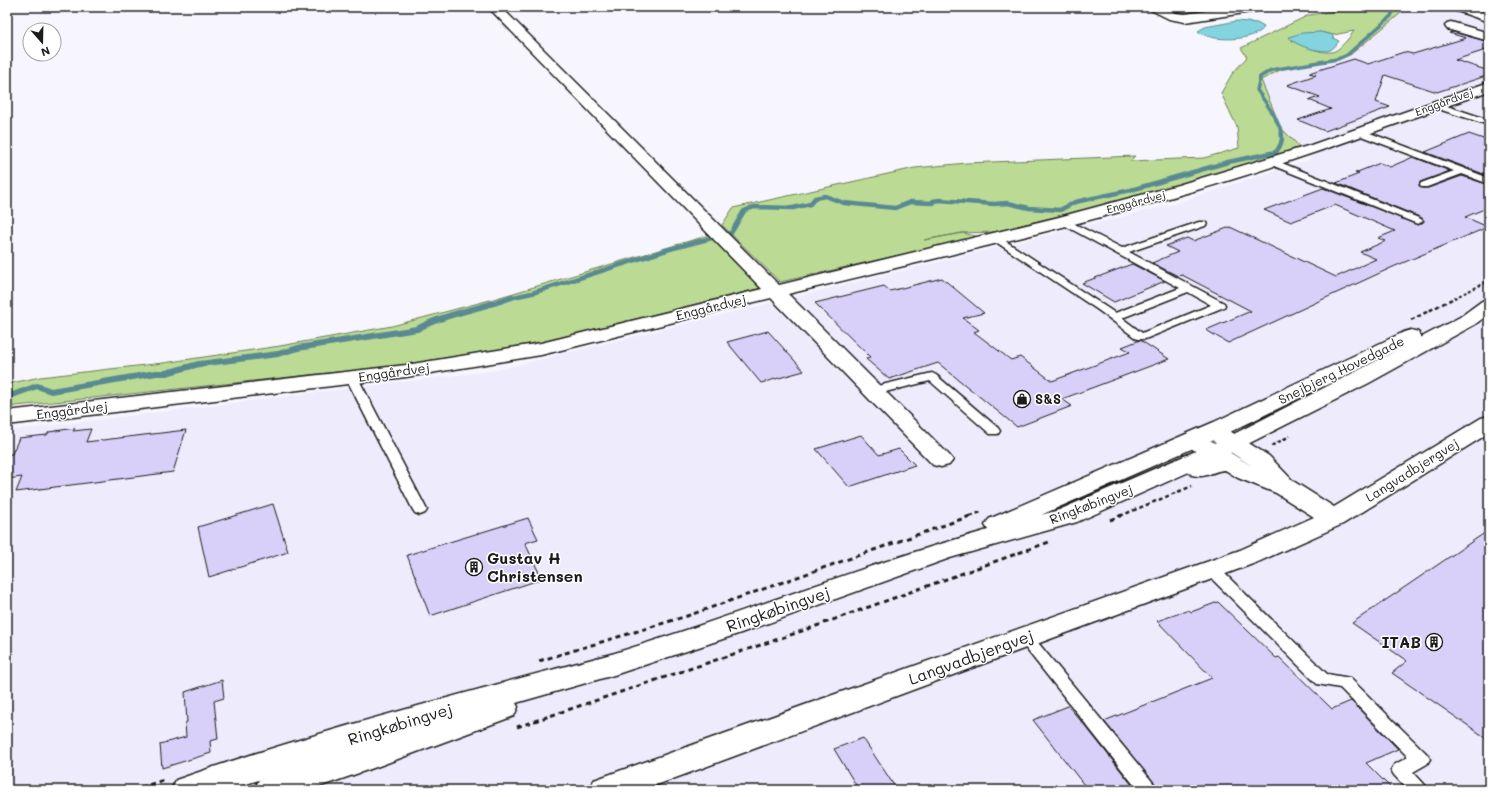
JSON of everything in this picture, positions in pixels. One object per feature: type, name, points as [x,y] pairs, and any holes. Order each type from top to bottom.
[{"type":"street","points":[[494,7],[941,460]]},
{"type":"street","points":[[1153,7],[1173,16],[1185,18],[1257,7]]},
{"type":"street","points":[[1455,7],[1489,18]]},
{"type":"street","points":[[1451,26],[1489,37]]},
{"type":"street","name":"Enggårdvej","points":[[7,418],[352,378],[406,371],[541,349],[995,238],[1184,189],[1272,162],[1489,86]]},
{"type":"street","name":"Snejbjerg Hovedgade","points":[[1218,446],[1467,321],[1489,303]]},
{"type":"street","name":"Langvadbjergvej","points":[[605,790],[1248,556],[1334,518],[1489,423]]},
{"type":"street","points":[[1218,446],[1246,473],[1285,487],[1334,518]]},
{"type":"street","name":"Ringkøbingvej","points":[[179,784],[269,763],[444,711],[614,664],[728,627],[941,552],[1068,516],[1218,446]]},
{"type":"street","name":"Ringkøbingvej","points":[[941,552],[1047,502],[1218,446]]},
{"type":"street","name":"Ringkøbingvej","points":[[270,790],[383,752],[614,664]]},
{"type":"lane","points":[[1435,105],[1489,123]]},
{"type":"lane","points":[[1359,132],[1489,181]]},
{"type":"lane","points":[[1272,162],[1418,221]]},
{"type":"lane","points":[[1424,185],[1461,170]]},
{"type":"lane","points":[[995,238],[1114,317],[1141,337],[1220,305],[1063,221]]},
{"type":"lane","points":[[1121,252],[1202,224]]},
{"type":"lane","points":[[1114,317],[1188,288]]},
{"type":"lane","points":[[873,391],[932,377],[994,431]]},
{"type":"lane","points":[[352,378],[420,510]]},
{"type":"lane","points":[[1211,569],[1323,680],[1344,682],[1421,759],[1400,770],[1419,790]]},
{"type":"lane","points":[[1025,637],[1149,790]]},
{"type":"path","points":[[1404,323],[1489,281]]},
{"type":"path","points":[[534,663],[687,616],[984,511]]},
{"type":"path","points":[[132,790],[179,784]]},
{"type":"shaded area","points":[[1441,7],[1489,23],[1489,790],[7,790],[7,431],[497,370],[1170,205],[1311,159],[1281,128],[1261,80],[1282,69],[1350,55],[1407,8]]},
{"type":"green space","points":[[1362,7],[1415,7],[1407,8],[1350,55],[1282,69],[1261,80],[1281,128],[1300,147],[1181,186],[994,232],[962,233],[924,240],[963,233],[979,237],[780,282],[722,225],[733,208],[915,168],[967,163],[1135,156],[1130,161],[1204,158],[1239,148],[1237,127],[1221,93],[1232,74],[1247,57],[1241,48],[1309,15]],"holes":[[[1354,31],[1341,46],[1332,52],[1306,47],[1292,41],[1320,32],[1333,35]]]},
{"type":"green space","points":[[713,234],[761,288],[543,342],[403,365],[7,407],[7,384],[40,377],[163,363],[280,346],[392,326],[490,300]]},
{"type":"water","points":[[1237,21],[1257,23],[1264,27],[1260,32],[1243,38],[1233,39],[1212,37],[1204,35],[1198,31],[1205,27]]},
{"type":"water","points":[[1320,32],[1333,35],[1333,38],[1339,41],[1331,50],[1322,51],[1312,49],[1296,43],[1289,37],[1302,33]]},
{"type":"building","points":[[1453,32],[1489,42],[1489,49],[1455,60],[1489,71],[1489,75],[1437,92],[1385,75],[1376,102],[1390,107],[1325,131],[1298,120],[1331,109],[1309,100],[1320,97],[1287,85],[1316,75],[1309,73],[1354,59],[1368,64],[1404,52],[1413,54],[1466,38],[1449,33]]},
{"type":"building","points":[[1469,134],[1489,141],[1489,176],[1425,152]]},
{"type":"building","points":[[1413,157],[1450,171],[1420,182],[1419,186],[1421,188],[1428,188],[1462,176],[1489,185],[1489,207],[1465,217],[1488,227],[1393,267],[1228,343],[1206,330],[1251,311],[1182,275],[1178,276],[1152,263],[1178,252],[1166,246],[1187,238],[1193,241],[1230,227],[1336,277],[1376,259],[1360,252],[1386,241],[1378,238],[1395,231],[1335,205],[1291,222],[1264,210],[1323,188],[1419,225],[1424,221],[1422,218],[1336,183],[1359,174],[1355,173],[1380,163],[1390,167]]},
{"type":"building","points":[[1132,264],[1165,281],[1114,302],[1082,283]]},
{"type":"building","points":[[942,278],[984,313],[963,318],[979,330],[974,332],[1011,360],[1020,357],[1052,381],[1130,352],[1122,347],[1140,340],[1169,359],[1062,399],[1072,406],[1017,427],[938,363],[889,379],[866,359],[870,357],[815,303],[884,286],[890,291]]},
{"type":"building","points":[[768,331],[804,371],[761,383],[727,342]]},
{"type":"building","points":[[75,428],[73,431],[91,429],[86,442],[186,430],[173,472],[16,492],[22,477],[7,479],[7,454],[12,454],[19,438],[47,435],[49,432]]},
{"type":"building","points":[[861,435],[879,455],[899,449],[915,465],[849,487],[816,449]]},
{"type":"building","points":[[273,504],[288,552],[209,577],[198,527]]},
{"type":"building","name":"Gustav H Christensen","points":[[528,518],[538,539],[525,543],[542,579],[430,616],[407,555]]},
{"type":"building","name":"ITAB","points":[[1489,530],[1489,740],[1392,673],[1407,661],[1352,623]]},
{"type":"building","points":[[1218,602],[1276,658],[1279,657],[1332,709],[1351,701],[1398,749],[1366,763],[1393,790],[1159,790],[1104,721],[1212,678],[1157,621],[1189,610],[1191,612]]},
{"type":"building","points":[[222,680],[224,698],[214,701],[218,739],[210,741],[211,753],[162,768],[160,744],[186,737],[185,723],[187,722],[185,692]]},
{"type":"building","points":[[1068,706],[1136,790],[1088,790],[1033,720]]},
{"type":"building","points":[[863,738],[897,790],[859,790],[834,749]]},
{"type":"waterway","points":[[1281,130],[1272,112],[1257,90],[1260,77],[1271,70],[1338,59],[1347,55],[1391,16],[1395,7]]},
{"type":"waterway","points":[[731,233],[744,211],[754,207],[793,208],[810,204],[815,198],[825,196],[844,203],[895,208],[910,202],[933,203],[933,201],[939,200],[994,204],[1008,203],[1029,208],[1060,210],[1075,202],[1131,190],[1228,162],[1276,152],[1282,141],[1281,129]]},
{"type":"waterway","points":[[509,298],[532,293],[670,249],[712,238]]},
{"type":"waterway","points":[[7,397],[37,386],[51,391],[156,373],[166,373],[199,364],[278,354],[298,348],[417,329],[440,319],[509,298]]},
{"type":"place","name":"S&S","points":[[1022,399]]},
{"type":"place","name":"Gustav H Christensen","points":[[474,567]]},
{"type":"place","name":"ITAB","points":[[1434,642]]}]
